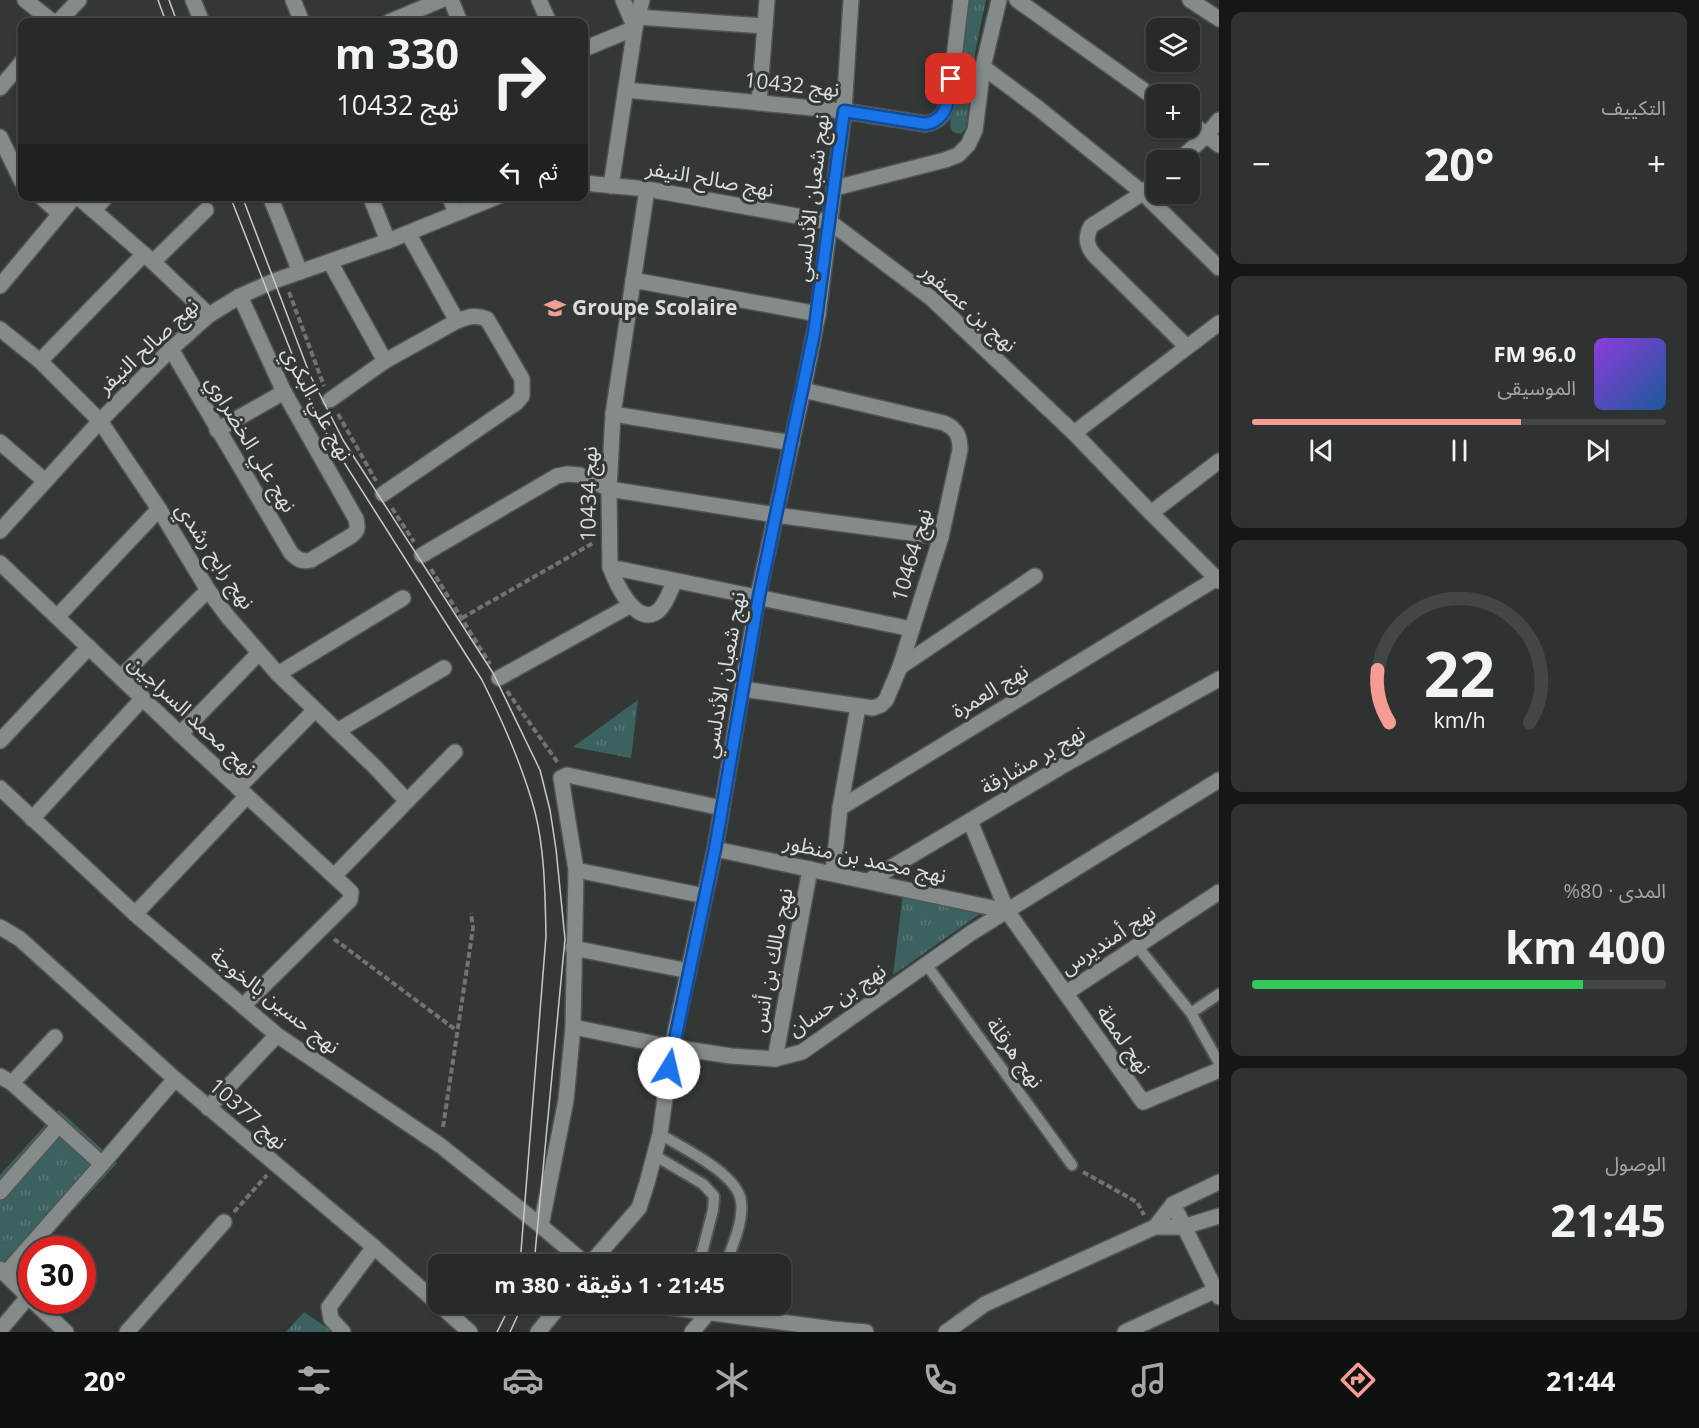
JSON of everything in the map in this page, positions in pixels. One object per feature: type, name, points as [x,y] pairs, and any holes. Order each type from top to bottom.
[{"type":"street","points":[[25,0],[48,18]]},
{"type":"street","points":[[62,18],[79,0]]},
{"type":"street","points":[[193,0],[200,18]]},
{"type":"street","points":[[293,0],[300,18]]},
{"type":"street","points":[[398,18],[441,0]]},
{"type":"street","points":[[451,0],[458,18]]},
{"type":"street","points":[[540,0],[547,18]]},
{"type":"street","points":[[623,0],[636,22]]},
{"type":"street","points":[[611,186],[636,22],[642,0]]},
{"type":"street","points":[[759,103],[768,0]]},
{"type":"street","name":"نهج شعبان الأندلسي","points":[[597,1254],[639,1208],[660,1134],[672,1047],[715,849],[759,596],[818,314],[844,111],[851,0]]},
{"type":"street","name":"نهج 10432","points":[[626,90],[844,111],[926,124],[940,118],[949,99],[961,0]]},
{"type":"street","points":[[835,188],[945,160],[958,155],[968,145],[975,130],[984,67],[999,0]]},
{"type":"street","points":[[1017,0],[1146,92]]},
{"type":"street","points":[[1190,0],[1219,19]]},
{"type":"street","points":[[588,47],[636,22],[765,26]]},
{"type":"street","points":[[0,88],[18,67]]},
{"type":"street","points":[[984,67],[1143,193],[1219,268]]},
{"type":"street","points":[[1196,150],[1213,140],[1219,120]]},
{"type":"street","points":[[1200,130],[1213,140]]},
{"type":"street","points":[[0,137],[18,173]]},
{"type":"street","name":"نهج صالح النيفر","points":[[588,183],[647,189],[830,222]]},
{"type":"street","name":"نهج 10434","points":[[647,189],[612,414],[609,489],[610,567],[912,628]]},
{"type":"street","points":[[1146,190],[1091,226],[1087,242],[1095,256],[1187,347]]},
{"type":"street","points":[[45,201],[60,214]]},
{"type":"street","points":[[3,276],[72,201]]},
{"type":"street","points":[[82,201],[149,258],[209,315]]},
{"type":"street","points":[[94,210],[102,201]]},
{"type":"street","points":[[272,201],[300,272]]},
{"type":"street","points":[[372,201],[388,241]]},
{"type":"street","points":[[450,201],[456,213]]},
{"type":"street","name":"نهج صالح النيفر","points":[[0,531],[100,420],[171,349],[209,315],[240,296],[388,241],[486,201]]},
{"type":"street","points":[[40,361],[149,258],[206,210]]},
{"type":"street","name":"نهج بن عصفور","points":[[830,222],[931,298],[1074,433],[1218,579]]},
{"type":"street","points":[[408,233],[457,321]]},
{"type":"street","points":[[330,262],[385,361]]},
{"type":"street","points":[[633,280],[818,314]]},
{"type":"street","name":"نهج علي البكري","points":[[240,296],[284,392],[356,519],[358,527],[357,532],[311,560],[304,562],[297,560]]},
{"type":"street","points":[[330,400],[385,361],[470,316],[487,319],[522,379],[522,396],[516,403],[383,494]]},
{"type":"street","points":[[1074,433],[1219,323]]},
{"type":"street","name":"نهج رابح رشدي","points":[[0,329],[40,361],[100,420],[159,509],[208,590],[278,674],[406,800]]},
{"type":"street","name":"نهج علي الخضراوي","points":[[171,349],[217,430],[297,560]]},
{"type":"street","name":"نهج 10464","points":[[743,689],[858,707],[873,708],[881,705],[892,691],[941,537],[960,450],[960,437],[954,428],[944,423],[803,390]]},
{"type":"street","points":[[217,430],[284,392]]},
{"type":"street","points":[[612,414],[792,443]]},
{"type":"street","points":[[0,442],[45,481]]},
{"type":"street","points":[[1151,513],[1219,461]]},
{"type":"street","points":[[422,555],[557,476],[568,474],[580,475],[609,489],[776,515],[941,537]]},
{"type":"street","points":[[57,617],[159,509]]},
{"type":"street","name":"نهج محمد السراجين","points":[[0,563],[242,792],[348,888],[351,892],[350,900],[322,929]]},
{"type":"street","points":[[610,567],[621,591],[631,604],[644,614],[655,613],[660,609],[675,581]]},
{"type":"street","points":[[900,667],[1035,576]]},
{"type":"street","name":"نهج العمرة","points":[[840,808],[1218,579]]},
{"type":"street","points":[[121,677],[208,590]]},
{"type":"street","points":[[278,674],[403,598]]},
{"type":"street","points":[[499,678],[631,604]]},
{"type":"street","points":[[0,741],[89,647]]},
{"type":"street","points":[[180,734],[259,653]]},
{"type":"street","points":[[337,731],[444,668]]},
{"type":"street","name":"نهج بر مشارقة","points":[[870,880],[1064,765],[1219,679]]},
{"type":"street","points":[[32,819],[143,698]]},
{"type":"street","points":[[832,873],[840,808],[858,707]]},
{"type":"street","points":[[135,914],[314,711]]},
{"type":"street","points":[[335,875],[455,752]]},
{"type":"street","points":[[541,1226],[566,1100],[573,1027],[576,870],[561,778],[567,775],[722,808]]},
{"type":"street","name":"نهج بن حسان","points":[[573,1027],[731,1056],[774,1059],[802,1052],[1007,910],[1219,780]]},
{"type":"street","name":"نهج حسين بالخوجة","points":[[0,788],[135,914],[277,1035],[441,1146],[576,1254]]},
{"type":"street","name":"نهج أمنديرس","points":[[970,821],[1007,910],[1066,993],[1219,892]]},
{"type":"street","name":"نهج محمد بن منظور","points":[[715,849],[1007,910]]},
{"type":"street","name":"نهج مالك بن أنس","points":[[774,1059],[810,868]]},
{"type":"street","points":[[576,870],[705,896]]},
{"type":"street","name":"نهج 10377","points":[[0,927],[20,939],[208,1108],[374,1247],[470,1332]]},
{"type":"street","points":[[243,1006],[322,929]]},
{"type":"street","points":[[573,948],[689,971]]},
{"type":"street","name":"نهج لمطة","points":[[1066,993],[1143,1102],[1219,1070]]},
{"type":"street","points":[[208,1108],[277,1035]]},
{"type":"street","points":[[55,1037],[6,1080],[102,1164]]},
{"type":"street","points":[[18,1287],[3,1271],[102,1164],[175,1079]]},
{"type":"street","points":[[0,1192],[59,1125]]},
{"type":"street","points":[[1152,1228],[1173,1204],[1219,1182]]},
{"type":"street","points":[[1128,1331],[1217,1293],[1173,1204]]},
{"type":"street","points":[[946,1332],[985,1304],[1152,1228],[1183,1227],[1219,1216]]},
{"type":"street","points":[[127,1332],[224,1222]]},
{"type":"street","points":[[343,1332],[331,1319],[329,1307],[374,1247]]},
{"type":"street","points":[[0,1330],[18,1311]]},
{"type":"street","points":[[46,1314],[66,1332]]},
{"type":"street","points":[[538,1332],[553,1314]]},
{"type":"street","points":[[686,1332],[687,1314]]},
{"type":"street","points":[[693,1332],[706,1314]]},
{"type":"street","points":[[742,1314],[794,1324],[866,1332]]},
{"type":"lane","points":[[1137,946],[1191,1013],[1219,1063]]},
{"type":"lane","name":"نهج هرقلة","points":[[926,964],[1072,1165]]},
{"type":"lane","points":[[1191,1013],[1219,994]]},
{"type":"lane","points":[[660,1134],[718,1170],[738,1189],[741,1212],[729,1254]]},
{"type":"lane","points":[[654,1155],[703,1184],[714,1196],[713,1210],[702,1254]]},
{"type":"path","points":[[284,278],[309,350],[330,400],[383,494],[499,678],[567,775]]},
{"type":"path","points":[[462,618],[609,534]]},
{"type":"path","points":[[441,1146],[456,1030],[473,928],[471,913]]},
{"type":"path","points":[[322,929],[456,1030]]},
{"type":"path","points":[[1072,1165],[1137,1202],[1152,1228]]},
{"type":"path","points":[[224,1222],[275,1166]]},
{"type":"green space","points":[[966,0],[986,0],[976,47],[966,128],[961,134],[953,132],[950,126]]},
{"type":"green space","points":[[638,700],[631,758],[573,747]]},
{"type":"green space","points":[[903,893],[984,911],[893,975]]},
{"type":"green space","points":[[59,1110],[117,1163],[50,1236],[18,1236],[18,1272],[6,1285],[0,1279],[0,1175]]},
{"type":"green space","points":[[304,1312],[333,1332],[286,1332]]},
{"type":"tram line","points":[[158,0],[165,18]]},
{"type":"tram line","points":[[169,0],[176,18]]},
{"type":"tram line","points":[[232,201],[315,413],[482,680],[512,745],[535,812],[543,858],[546,936],[521,1254]]},
{"type":"tram line","points":[[244,201],[310,375],[343,440],[493,673],[540,770],[550,810],[556,849],[565,939],[535,1254]]},
{"type":"tram line","points":[[497,1332],[506,1314]]},
{"type":"tram line","points":[[510,1332],[518,1314]]},
{"type":"place","name":"Groupe Scolaire","points":[[555,308]]},
{"type":"route","points":[[669,1068],[715,849],[759,596],[814,333],[844,111],[926,124],[933,122],[945,111],[951,79]]}]
